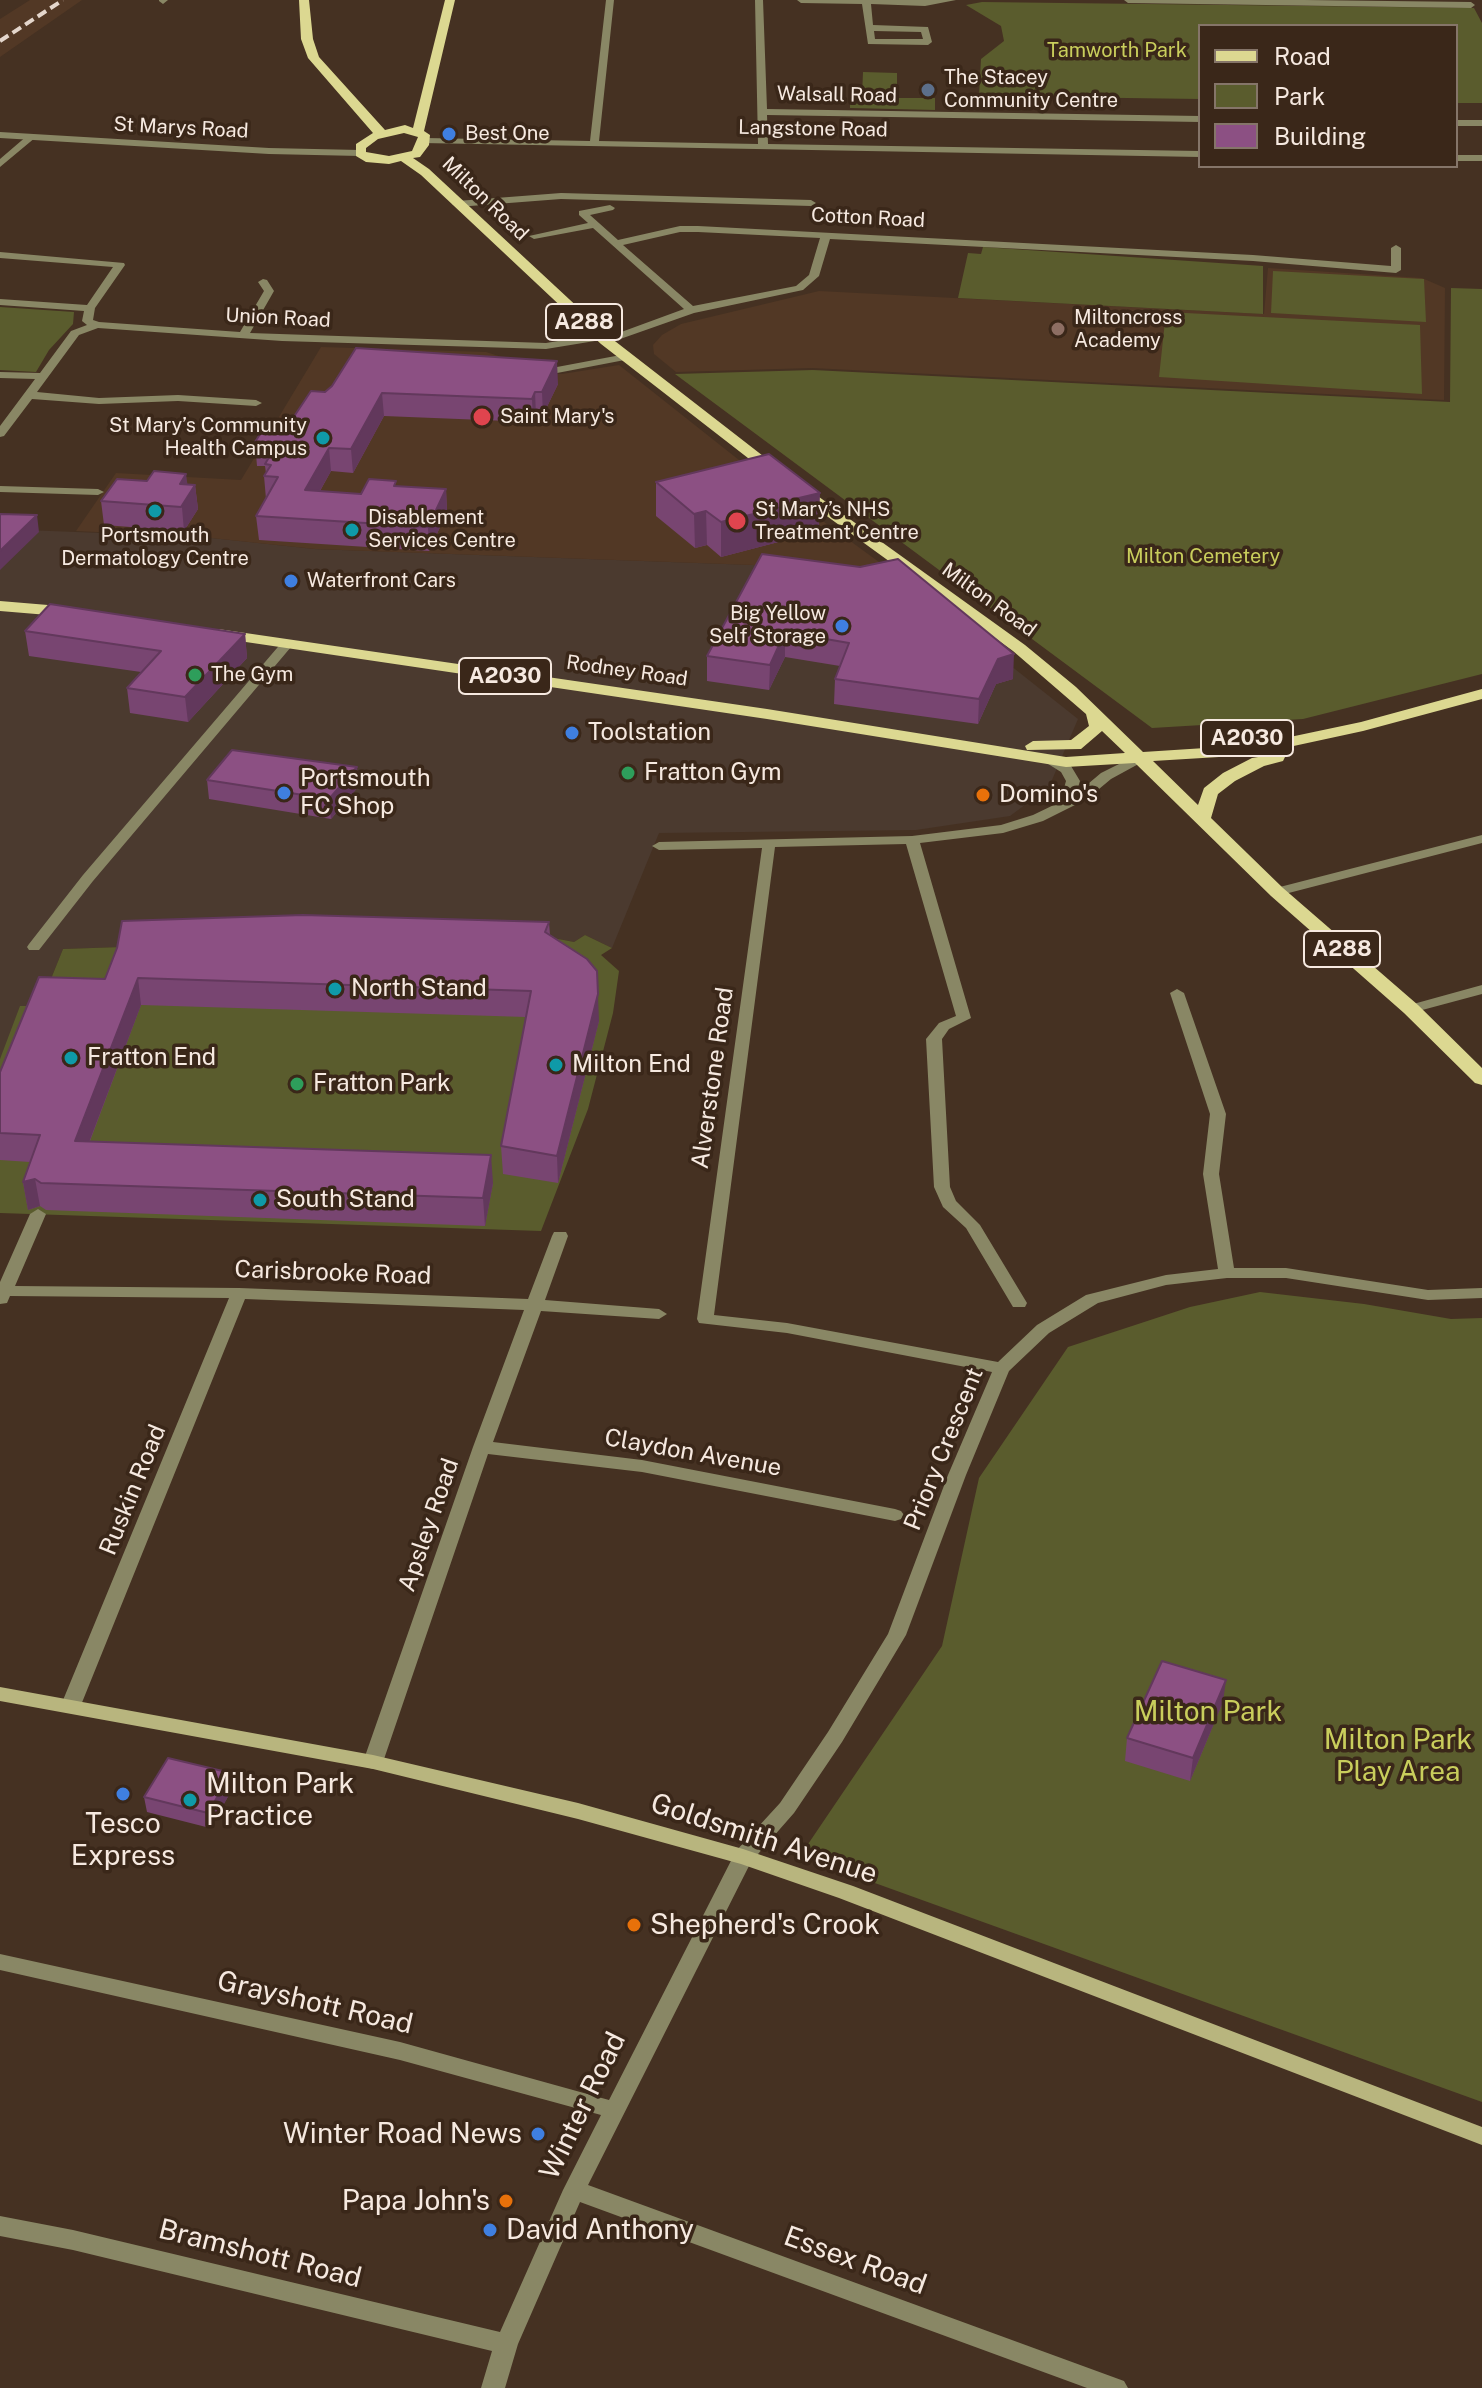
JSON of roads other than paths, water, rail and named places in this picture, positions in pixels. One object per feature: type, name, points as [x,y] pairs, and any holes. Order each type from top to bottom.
[{"type":"main road","points":[[304,0],[307,39],[314,58],[376,130],[382,133]]},
{"type":"main road","points":[[422,136],[405,129],[382,133],[364,143],[360,153],[377,160],[406,159],[416,154],[422,136],[450,0]]},
{"type":"main road","name":"Milton Road","points":[[406,159],[425,172],[603,339],[771,469],[1019,648],[1093,711],[1277,892],[1411,1009],[1482,1079]]},
{"type":"main road","points":[[0,606],[91,615]]},
{"type":"main road","points":[[0,614],[33,607]]},
{"type":"main road","name":"Rodney Road","points":[[201,631],[1050,759],[1079,762],[1135,752]]},
{"type":"main road","name":"A2030","points":[[1135,752],[1252,750],[1363,726],[1482,694]]},
{"type":"main road","name":"Rodney Road","points":[[977,746],[1075,745],[1097,727],[1093,711]]},
{"type":"main road","points":[[1203,818],[1210,792],[1229,777],[1258,762],[1332,744],[1363,726]]},
{"type":"main road","name":"Rodney Road","points":[[977,746],[1135,752]]},
{"type":"main road","name":"Goldsmith Avenue","points":[[0,1694],[373,1762],[578,1811],[743,1857],[846,1892],[1482,2136]]},
{"type":"street","points":[[594,144],[610,0]]},
{"type":"street","points":[[759,0],[763,146]]},
{"type":"street","points":[[801,0],[952,0]]},
{"type":"street","points":[[1128,0],[1471,5]]},
{"type":"street","points":[[866,2],[869,28],[871,42],[928,42],[925,29],[869,28]]},
{"type":"street","name":"Walsall Road","points":[[761,112],[1198,119]]},
{"type":"street","points":[[1458,123],[1482,123]]},
{"type":"street","name":"St Marys Road","points":[[0,135],[269,151],[360,153]]},
{"type":"street","name":"Langstone Road","points":[[422,136],[594,144],[1198,154]]},
{"type":"street","points":[[0,164],[31,137]]},
{"type":"street","points":[[1458,158],[1482,158]]},
{"type":"street","points":[[457,204],[561,196],[811,203]]},
{"type":"street","points":[[610,208],[582,213],[691,310]]},
{"type":"street","points":[[534,236],[595,225]]},
{"type":"street","name":"Cotton Road","points":[[617,243],[680,229],[698,229],[1253,258],[1307,265],[1396,270],[1396,248]]},
{"type":"street","points":[[603,339],[691,310],[799,288],[814,276],[826,235]]},
{"type":"street","points":[[0,255],[120,265],[90,308],[87,321],[97,325]]},
{"type":"street","points":[[244,334],[269,291],[263,282]]},
{"type":"street","points":[[0,302],[90,308]]},
{"type":"street","points":[[0,434],[75,333],[97,325]]},
{"type":"street","name":"Union Road","points":[[97,325],[546,346],[603,339]]},
{"type":"street","name":"Union Road","points":[[458,343],[519,358]]},
{"type":"street","points":[[546,346],[531,361],[557,370],[626,357]]},
{"type":"street","points":[[0,375],[42,376]]},
{"type":"street","points":[[29,395],[99,401],[178,398],[256,403]]},
{"type":"street","points":[[0,489],[98,492]]},
{"type":"street","points":[[34,947],[88,878],[287,644]]},
{"type":"street","points":[[659,846],[912,840],[1003,829],[1066,804],[1135,752]]},
{"type":"street","points":[[1050,759],[1066,769],[1073,781],[1066,804]]},
{"type":"street","points":[[1277,892],[1482,839]]},
{"type":"street","points":[[912,840],[964,1018],[944,1026],[934,1039],[942,1187],[949,1203],[972,1225],[1019,1303]]},
{"type":"street","name":"Alverstone Road","points":[[769,844],[705,1319],[787,1328],[1002,1368]]},
{"type":"street","points":[[1411,1009],[1482,989]]},
{"type":"street","points":[[1177,993],[1218,1114],[1211,1174],[1227,1273]]},
{"type":"street","points":[[2,1296],[38,1214]]},
{"type":"street","name":"Apsley Road","points":[[373,1762],[482,1447],[560,1236]]},
{"type":"street","name":"Priory Crescent","points":[[743,1857],[787,1808],[835,1737],[897,1635],[952,1487],[1002,1368],[1043,1329],[1092,1299],[1166,1280],[1227,1273],[1286,1273],[1428,1295],[1482,1293]]},
{"type":"street","name":"Carisbrooke Road","points":[[2,1296],[239,1293],[535,1305],[659,1314]]},
{"type":"street","name":"Ruskin Road","points":[[71,1705],[239,1293]]},
{"type":"street","name":"Claydon Avenue","points":[[482,1447],[642,1466],[895,1515]]},
{"type":"street","name":"Winter Road","points":[[493,2388],[506,2344],[574,2190],[743,1857]]},
{"type":"street","name":"Grayshott Road","points":[[0,1962],[400,2051],[614,2110]]},
{"type":"street","name":"Essex Road","points":[[574,2190],[1116,2388]]},
{"type":"street","name":"Bramshott Road","points":[[0,2226],[73,2240],[506,2344]]},
{"type":"railway","points":[[0,41],[63,0]]},
{"type":"place","name":"The Stacey Community Centre","points":[[928,90]]},
{"type":"place","name":"Best One","points":[[449,134]]},
{"type":"place","name":"Miltoncross Academy","points":[[1058,329]]},
{"type":"place","name":"Saint Mary's","points":[[482,417]]},
{"type":"place","name":"St Mary’s Community Health Campus","points":[[323,438]]},
{"type":"place","name":"Portsmouth Dermatology Centre","points":[[155,511]]},
{"type":"place","name":"St Mary’s NHS Treatment Centre","points":[[737,521]]},
{"type":"place","name":"Disablement Services Centre","points":[[352,530]]},
{"type":"place","name":"Waterfront Cars","points":[[291,581]]},
{"type":"place","name":"Big Yellow Self Storage","points":[[842,626]]},
{"type":"place","name":"The Gym","points":[[195,675]]},
{"type":"place","name":"Toolstation","points":[[572,733]]},
{"type":"place","name":"Fratton Gym","points":[[628,773]]},
{"type":"place","name":"Portsmouth FC Shop","points":[[284,793]]},
{"type":"place","name":"Domino's","points":[[983,795]]},
{"type":"place","name":"North Stand","points":[[335,989]]},
{"type":"place","name":"Fratton End","points":[[71,1058]]},
{"type":"place","name":"Milton End","points":[[556,1065]]},
{"type":"place","name":"Fratton Park","points":[[297,1084]]},
{"type":"place","name":"South Stand","points":[[260,1200]]},
{"type":"place","name":"Tesco Express","points":[[123,1794]]},
{"type":"place","name":"Milton Park Practice","points":[[190,1800]]},
{"type":"place","name":"Shepherd's Crook","points":[[634,1925]]},
{"type":"place","name":"Winter Road News","points":[[538,2134]]},
{"type":"place","name":"Papa John's","points":[[506,2201]]},
{"type":"place","name":"David Anthony","points":[[490,2230]]},
{"type":"park label","name":"Tamworth Park","points":[[1117,51]]},
{"type":"park label","name":"Milton Cemetery","points":[[1203,557]]},
{"type":"park label","name":"Milton Park","points":[[1208,1712]]},
{"type":"park label","name":"Milton Park Play Area","points":[[1398,1756]]}]
